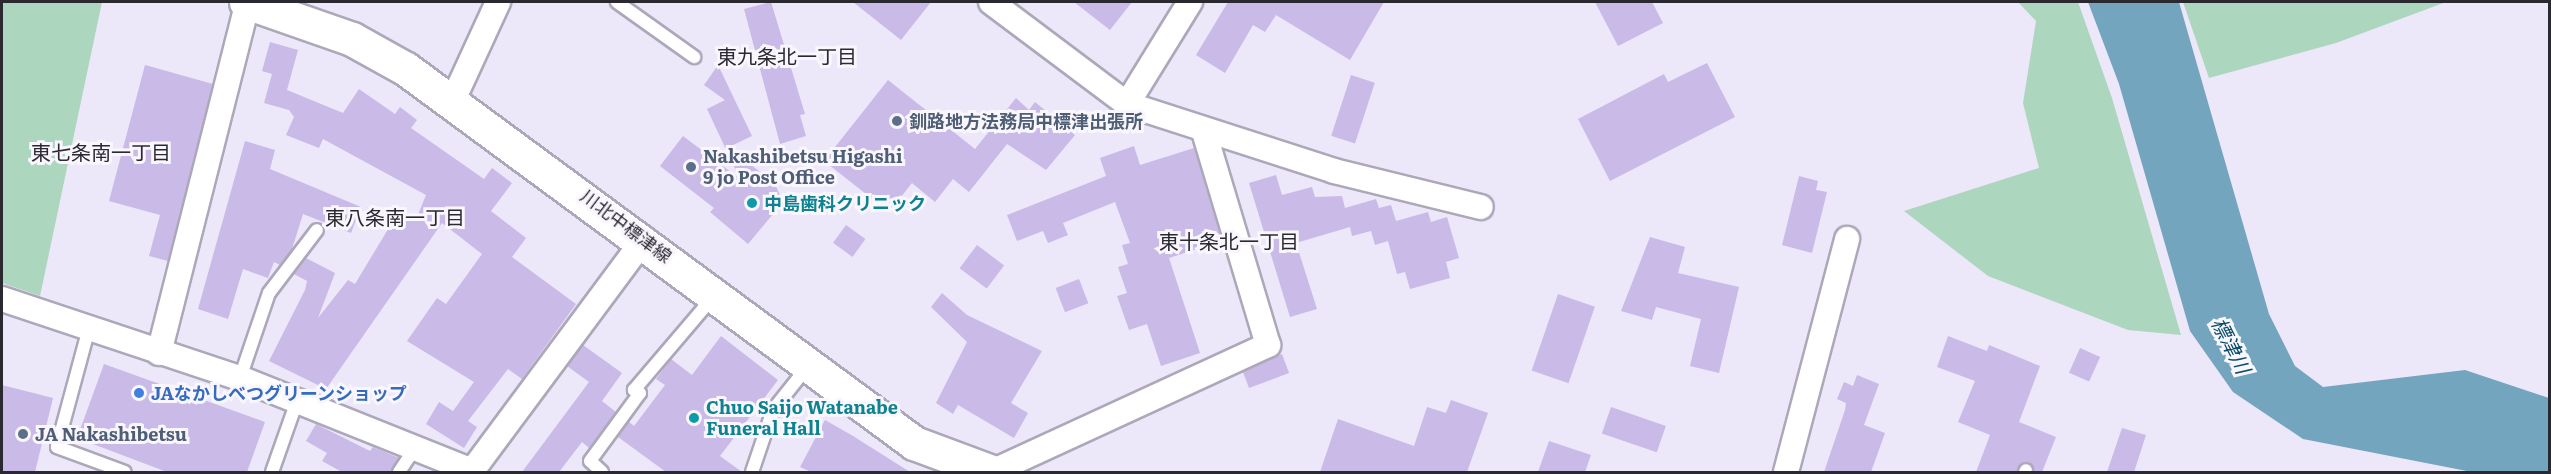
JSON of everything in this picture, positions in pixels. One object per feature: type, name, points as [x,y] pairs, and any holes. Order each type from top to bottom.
[{"type":"main road","name":"川北中標津線","points":[[247,2],[279,7],[352,39],[453,100],[644,239],[914,443],[992,472]]},
{"type":"street","points":[[159,353],[247,2]]},
{"type":"street","points":[[453,100],[498,2]]},
{"type":"street","points":[[991,2],[1127,104],[1204,131],[1334,171],[1481,207]]},
{"type":"street","points":[[1127,104],[1190,2]]},
{"type":"street","points":[[992,472],[1268,345],[1204,131]]},
{"type":"street","points":[[2,299],[240,378],[472,471],[644,239]]},
{"type":"street","points":[[1786,472],[1846,239]]},
{"type":"lane","points":[[617,2],[694,57]]},
{"type":"lane","points":[[240,378],[269,293],[317,230]]},
{"type":"lane","points":[[602,472],[590,461],[640,393],[634,390],[716,294]]},
{"type":"lane","points":[[89,328],[57,447],[125,472]]},
{"type":"lane","points":[[752,472],[773,410],[809,365]]},
{"type":"lane","points":[[272,472],[297,401]]},
{"type":"lane","points":[[399,472],[415,448]]},
{"type":"green space","points":[[2,2],[102,2],[40,296],[2,283]]},
{"type":"green space","points":[[2018,2],[2078,2],[2112,98],[2181,335],[2128,330],[1988,276],[1904,211],[2039,168],[2023,103],[2036,21]]},
{"type":"green space","points":[[2183,2],[2446,2],[2336,43],[2209,78]]},
{"type":"water","name":"標津川","points":[[2088,2],[2179,2],[2269,314],[2295,366],[2323,387],[2465,370],[2549,398],[2549,472],[2472,472],[2303,439],[2233,392],[2190,331],[2119,84]]},
{"type":"building","points":[[771,2],[805,114],[800,115],[806,136],[780,144],[744,9]]},
{"type":"building","points":[[853,2],[931,2],[901,40]]},
{"type":"building","points":[[1074,2],[1132,2],[1110,30]]},
{"type":"building","points":[[1228,2],[1384,2],[1350,60],[1276,15],[1265,32],[1253,25],[1225,73],[1196,55]]},
{"type":"building","points":[[1595,2],[1652,2],[1663,23],[1618,46]]},
{"type":"building","points":[[270,42],[298,50],[287,90],[343,113],[359,89],[395,114],[400,107],[417,120],[411,128],[484,179],[492,168],[512,183],[491,211],[526,238],[512,257],[576,304],[522,379],[508,369],[468,421],[477,427],[464,448],[426,424],[439,402],[453,411],[474,382],[407,341],[437,298],[446,304],[482,254],[442,223],[326,389],[269,361],[305,290],[307,281],[294,274],[306,258],[335,273],[318,318],[348,280],[355,284],[399,211],[417,217],[426,195],[323,139],[319,148],[286,135],[294,117],[289,110],[264,103],[272,74],[262,71]]},
{"type":"building","points":[[1707,63],[1735,117],[1610,181],[1578,119],[1664,74],[1668,82]]},
{"type":"building","points":[[145,65],[213,84],[168,261],[149,256],[160,215],[109,201]]},
{"type":"building","points":[[718,65],[752,136],[729,147],[775,184],[783,202],[748,244],[710,212],[714,208],[660,166],[683,136],[740,179],[707,109],[725,100],[704,85]]},
{"type":"building","points":[[1351,75],[1375,83],[1355,144],[1331,136]]},
{"type":"building","name":"釧路地方法務局中標津出張所","points":[[888,80],[975,149],[1016,98],[1029,110],[1035,102],[1075,135],[1046,170],[1007,144],[969,192],[953,179],[935,202],[912,183],[889,212],[824,161]]},
{"type":"building","points":[[245,141],[275,150],[270,169],[361,207],[351,233],[303,214],[292,249],[280,265],[274,262],[268,278],[243,269],[228,319],[198,309]]},
{"type":"building","points":[[1134,146],[1140,165],[1194,148],[1222,241],[1169,258],[1200,353],[1161,366],[1147,324],[1129,330],[1117,296],[1127,293],[1118,267],[1128,264],[1122,245],[1130,243],[1115,202],[1063,223],[1068,235],[1048,243],[1043,231],[1017,241],[1007,215],[1106,176],[1100,158]]},
{"type":"building","points":[[1276,175],[1282,195],[1312,187],[1315,197],[1342,196],[1345,208],[1376,199],[1379,208],[1391,205],[1396,221],[1428,212],[1431,222],[1447,217],[1459,258],[1446,262],[1450,278],[1410,289],[1405,272],[1397,274],[1388,241],[1375,245],[1371,231],[1352,236],[1350,227],[1296,243],[1317,309],[1290,317],[1249,183]]},
{"type":"building","points":[[1799,176],[1818,181],[1816,190],[1827,192],[1812,253],[1782,245]]},
{"type":"building","points":[[846,225],[865,239],[852,257],[833,243]]},
{"type":"building","points":[[1650,237],[1685,247],[1678,273],[1739,287],[1719,373],[1690,366],[1701,319],[1656,307],[1652,320],[1621,311]]},
{"type":"building","points":[[977,245],[1004,265],[987,289],[960,268]]},
{"type":"building","points":[[1079,279],[1088,303],[1065,312],[1056,288]]},
{"type":"building","points":[[942,293],[967,315],[1042,351],[1011,403],[1028,413],[1014,438],[958,405],[953,414],[936,403],[967,342],[931,307]]},
{"type":"building","points":[[1558,294],[1595,307],[1569,383],[1532,371]]},
{"type":"building","name":"Chuo Saijo Watanabe Funeral Hall","points":[[721,336],[778,380],[720,456],[742,472],[666,472],[618,437],[629,422],[634,426],[665,385],[656,379],[671,359],[692,375]]},
{"type":"building","points":[[1948,336],[1987,351],[1989,345],[2040,366],[2019,422],[2056,437],[2042,472],[2034,472],[2026,462],[2017,472],[1976,472],[1990,435],[1958,422],[1975,381],[1937,367]]},
{"type":"building","points":[[583,345],[622,373],[602,401],[616,412],[589,448],[582,442],[559,472],[522,472],[589,382],[567,366]]},
{"type":"building","points":[[2080,348],[2100,357],[2089,382],[2069,373]]},
{"type":"building","points":[[1282,354],[1289,373],[1249,388],[1243,372]]},
{"type":"building","name":"JAなかしべつグリーンショップ","points":[[104,364],[265,422],[247,472],[167,472],[77,438]]},
{"type":"building","points":[[1857,375],[1879,384],[1864,425],[1885,433],[1871,472],[1824,472],[1845,410],[1846,403],[1837,399],[1844,382],[1853,386]]},
{"type":"building","name":"JA Nakashibetsu","points":[[2,385],[53,398],[35,472],[2,472]]},
{"type":"building","points":[[1451,400],[1488,413],[1467,472],[1320,472],[1338,419],[1414,446],[1427,407],[1446,413]]},
{"type":"building","points":[[1611,407],[1666,426],[1657,452],[1602,433]]},
{"type":"building","points":[[825,420],[910,472],[811,472],[800,467]]},
{"type":"building","points":[[316,424],[370,451],[373,447],[399,458],[391,472],[342,472],[322,461],[327,453],[306,441]]},
{"type":"building","points":[[2122,428],[2146,435],[2134,472],[2107,472]]},
{"type":"building","points":[[1549,441],[1591,455],[1585,472],[1538,472]]},
{"type":"place","name":"釧路地方法務局中標津出張所","points":[[897,121]]},
{"type":"place","name":"Nakashibetsu Higashi 9 jo Post Office","points":[[691,167]]},
{"type":"place","name":"中島歯科クリニック","points":[[752,203]]},
{"type":"place","name":"JAなかしべつグリーンショップ","points":[[139,393]]},
{"type":"place","name":"Chuo Saijo Watanabe Funeral Hall","points":[[694,418]]},
{"type":"place","name":"JA Nakashibetsu","points":[[23,434]]},
{"type":"district","name":"東九条北一丁目","points":[[787,55]]},
{"type":"district","name":"東七条南一丁目","points":[[101,151]]},
{"type":"district","name":"東八条南一丁目","points":[[395,216]]},
{"type":"district","name":"東十条北一丁目","points":[[1229,240]]}]
